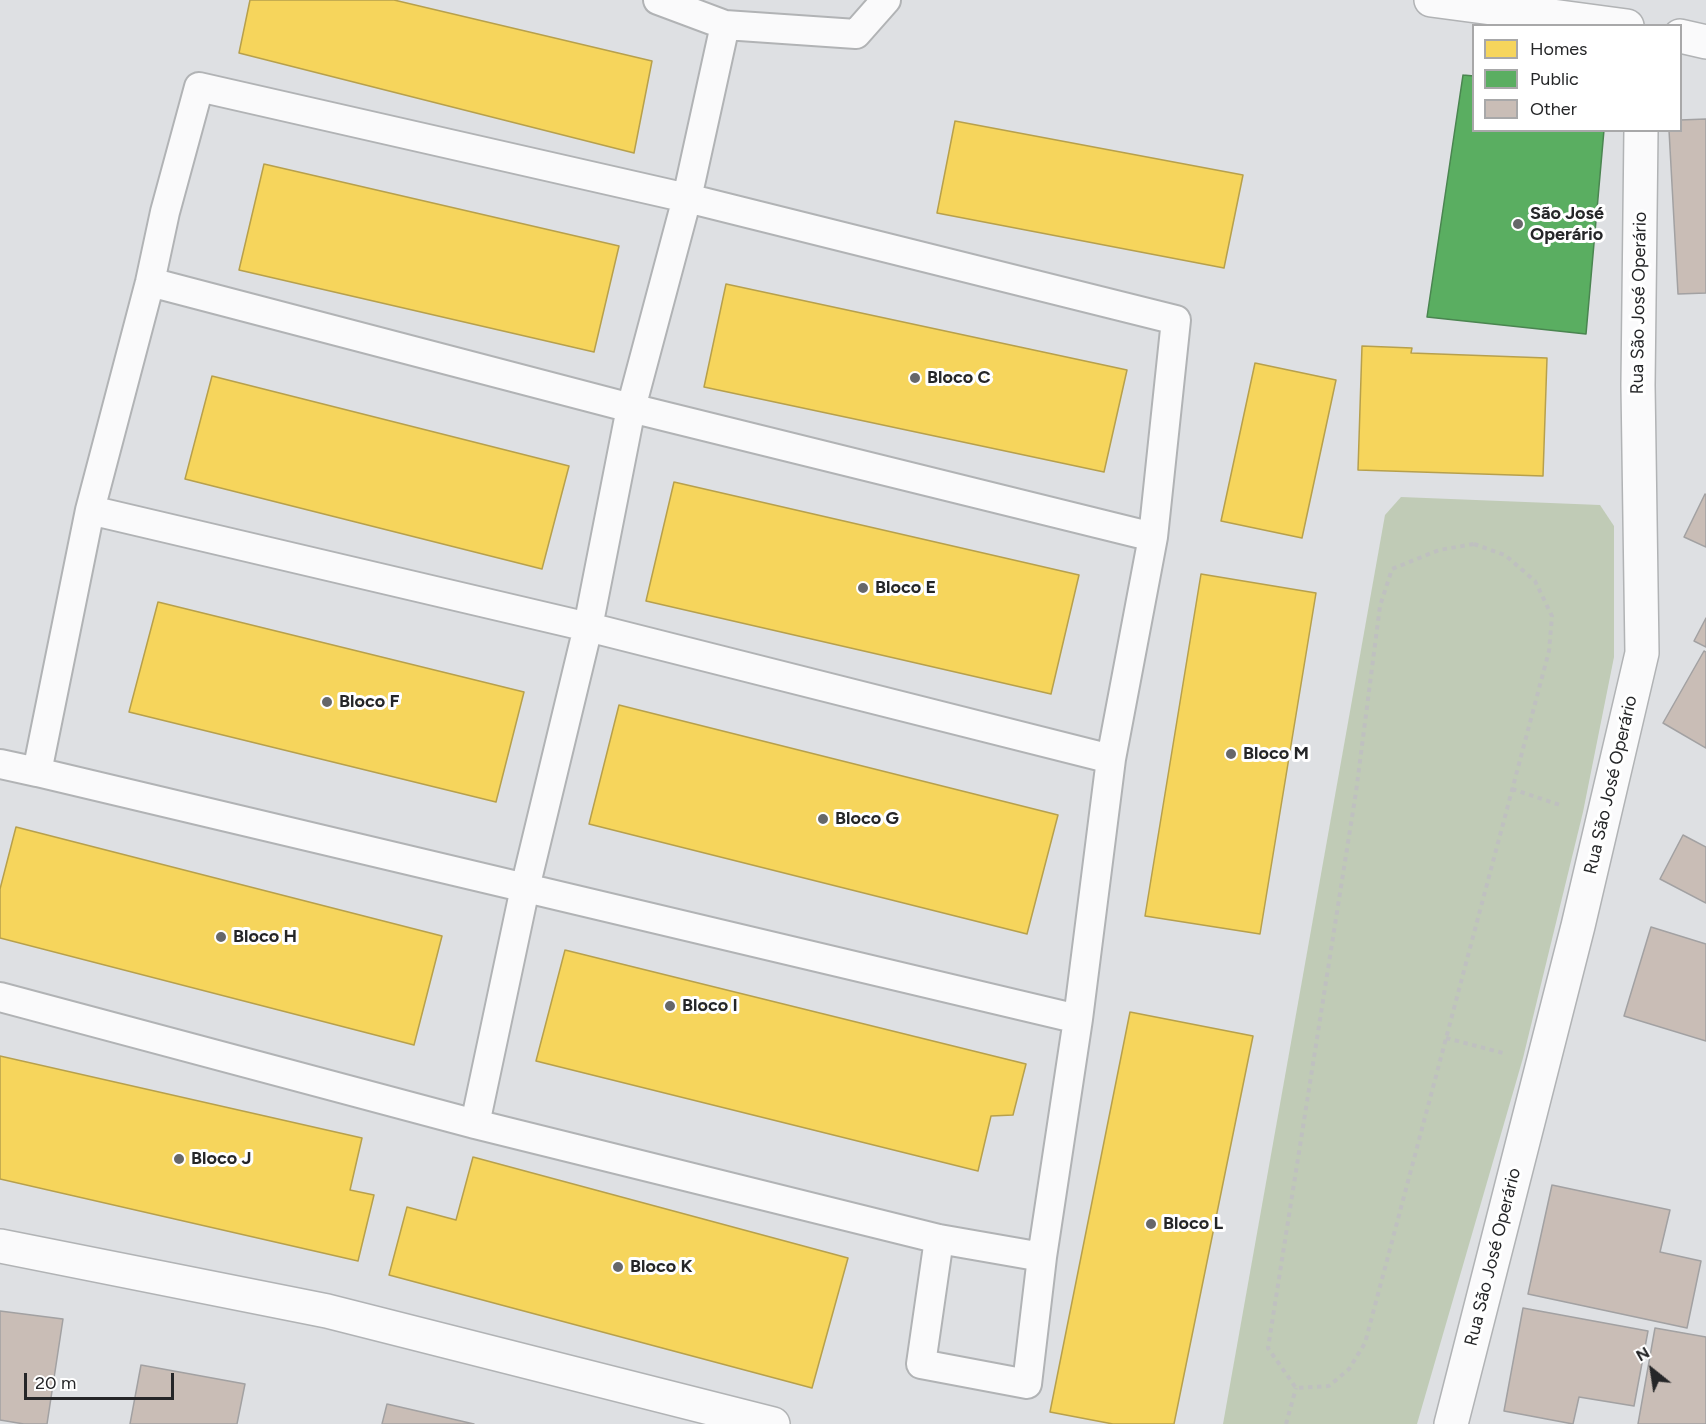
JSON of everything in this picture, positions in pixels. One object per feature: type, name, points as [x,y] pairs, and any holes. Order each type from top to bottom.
[{"type":"street","points":[[1431,0],[1612,24]]},
{"type":"street","points":[[1682,36],[1706,42]]},
{"type":"street","name":"Rua São José Operário","points":[[1451,1424],[1578,926],[1642,653],[1638,385],[1641,132]]},
{"type":"street","points":[[0,1246],[327,1311],[773,1424]]},
{"type":"lane","points":[[658,0],[725,25],[856,34],[886,0]]},
{"type":"lane","points":[[475,1124],[525,888],[588,627],[631,408],[687,198],[725,25]]},
{"type":"lane","points":[[38,772],[90,510],[199,87],[687,198],[1176,320],[1153,537],[1111,759],[1078,1019],[1042,1257],[1028,1384],[921,1364],[939,1239]]},
{"type":"lane","points":[[150,282],[631,408],[1153,537]]},
{"type":"lane","points":[[90,510],[588,627],[1111,759]]},
{"type":"lane","points":[[0,764],[1078,1019]]},
{"type":"lane","points":[[0,998],[475,1124],[939,1239],[1042,1257]]},
{"type":"path","points":[[1474,544],[1505,555],[1535,581],[1552,616],[1549,651],[1365,1343],[1349,1369],[1329,1386],[1296,1388],[1268,1348],[1356,792],[1380,606],[1392,569],[1439,550],[1474,544]]},
{"type":"path","points":[[1512,789],[1573,809]]},
{"type":"path","points":[[1446,1038],[1512,1055]]},
{"type":"path","points":[[1286,1424],[1296,1388]]},
{"type":"green space","points":[[1401,497],[1600,505],[1614,526],[1614,657],[1583,812],[1523,1058],[1417,1424],[1223,1424],[1385,515]]},
{"type":"building: Homes","points":[[250,0],[394,0],[652,61],[634,153],[239,53]]},
{"type":"building: Homes","points":[[955,121],[1243,175],[1224,268],[937,213]]},
{"type":"building: Homes","points":[[264,164],[619,246],[594,352],[239,270]]},
{"type":"building: Homes","name":"Bloco C","points":[[726,284],[1127,370],[1104,472],[704,387]]},
{"type":"building: Homes","points":[[1362,346],[1412,348],[1411,353],[1547,358],[1543,476],[1358,470]]},
{"type":"building: Homes","points":[[1255,363],[1336,380],[1302,538],[1221,521]]},
{"type":"building: Homes","points":[[212,376],[569,466],[542,569],[185,479]]},
{"type":"building: Homes","name":"Bloco E","points":[[674,482],[1079,575],[1051,694],[646,601]]},
{"type":"building: Homes","name":"Bloco M","points":[[1201,574],[1316,593],[1260,934],[1145,916]]},
{"type":"building: Homes","name":"Bloco F","points":[[158,602],[524,692],[496,802],[129,712]]},
{"type":"building: Homes","name":"Bloco G","points":[[619,705],[1058,815],[1027,934],[589,824]]},
{"type":"building: Homes","name":"Bloco H","points":[[16,827],[442,936],[414,1045],[0,938],[0,889]]},
{"type":"building: Homes","name":"Bloco I","points":[[565,950],[1026,1064],[1013,1115],[991,1116],[978,1171],[536,1061]]},
{"type":"building: Homes","name":"Bloco L","points":[[1130,1012],[1253,1036],[1174,1424],[1113,1424],[1050,1412]]},
{"type":"building: Homes","name":"Bloco J","points":[[0,1056],[362,1138],[350,1190],[374,1195],[358,1261],[0,1179]]},
{"type":"building: Homes","name":"Bloco K","points":[[473,1157],[848,1258],[812,1388],[389,1275],[407,1207],[456,1220]]},
{"type":"building: Public","name":"São José Operário","points":[[1463,75],[1472,76],[1472,132],[1604,132],[1586,334],[1427,317]]},
{"type":"building: Other","points":[[1706,119],[1706,293],[1678,294],[1669,132],[1682,132],[1682,120]]},
{"type":"building: Other","points":[[1706,495],[1706,547],[1684,537]]},
{"type":"building: Other","points":[[1706,618],[1706,647],[1694,641]]},
{"type":"building: Other","points":[[1704,651],[1706,652],[1706,748],[1663,723]]},
{"type":"building: Other","points":[[1683,835],[1706,847],[1706,903],[1660,879]]},
{"type":"building: Other","points":[[1651,927],[1706,944],[1706,1041],[1624,1016]]},
{"type":"building: Other","points":[[1552,1185],[1670,1210],[1660,1252],[1701,1261],[1687,1328],[1528,1294]]},
{"type":"building: Other","points":[[1523,1308],[1648,1331],[1634,1406],[1579,1397],[1573,1424],[1504,1411]]},
{"type":"building: Other","points":[[0,1311],[63,1319],[47,1424],[24,1424],[0,1420]]},
{"type":"building: Other","points":[[1655,1328],[1706,1337],[1706,1424],[1638,1424]]},
{"type":"building: Other","points":[[141,1365],[245,1384],[237,1424],[130,1424]]},
{"type":"building: Other","points":[[387,1404],[474,1424],[382,1424]]},
{"type":"place","name":"São José Operário","points":[[1518,224]]},
{"type":"place","name":"Bloco C","points":[[915,378]]},
{"type":"place","name":"Bloco E","points":[[863,588]]},
{"type":"place","name":"Bloco F","points":[[327,702]]},
{"type":"place","name":"Bloco M","points":[[1231,754]]},
{"type":"place","name":"Bloco G","points":[[823,819]]},
{"type":"place","name":"Bloco H","points":[[221,937]]},
{"type":"place","name":"Bloco I","points":[[670,1006]]},
{"type":"place","name":"Bloco J","points":[[179,1159]]},
{"type":"place","name":"Bloco L","points":[[1151,1224]]},
{"type":"place","name":"Bloco K","points":[[618,1267]]}]
